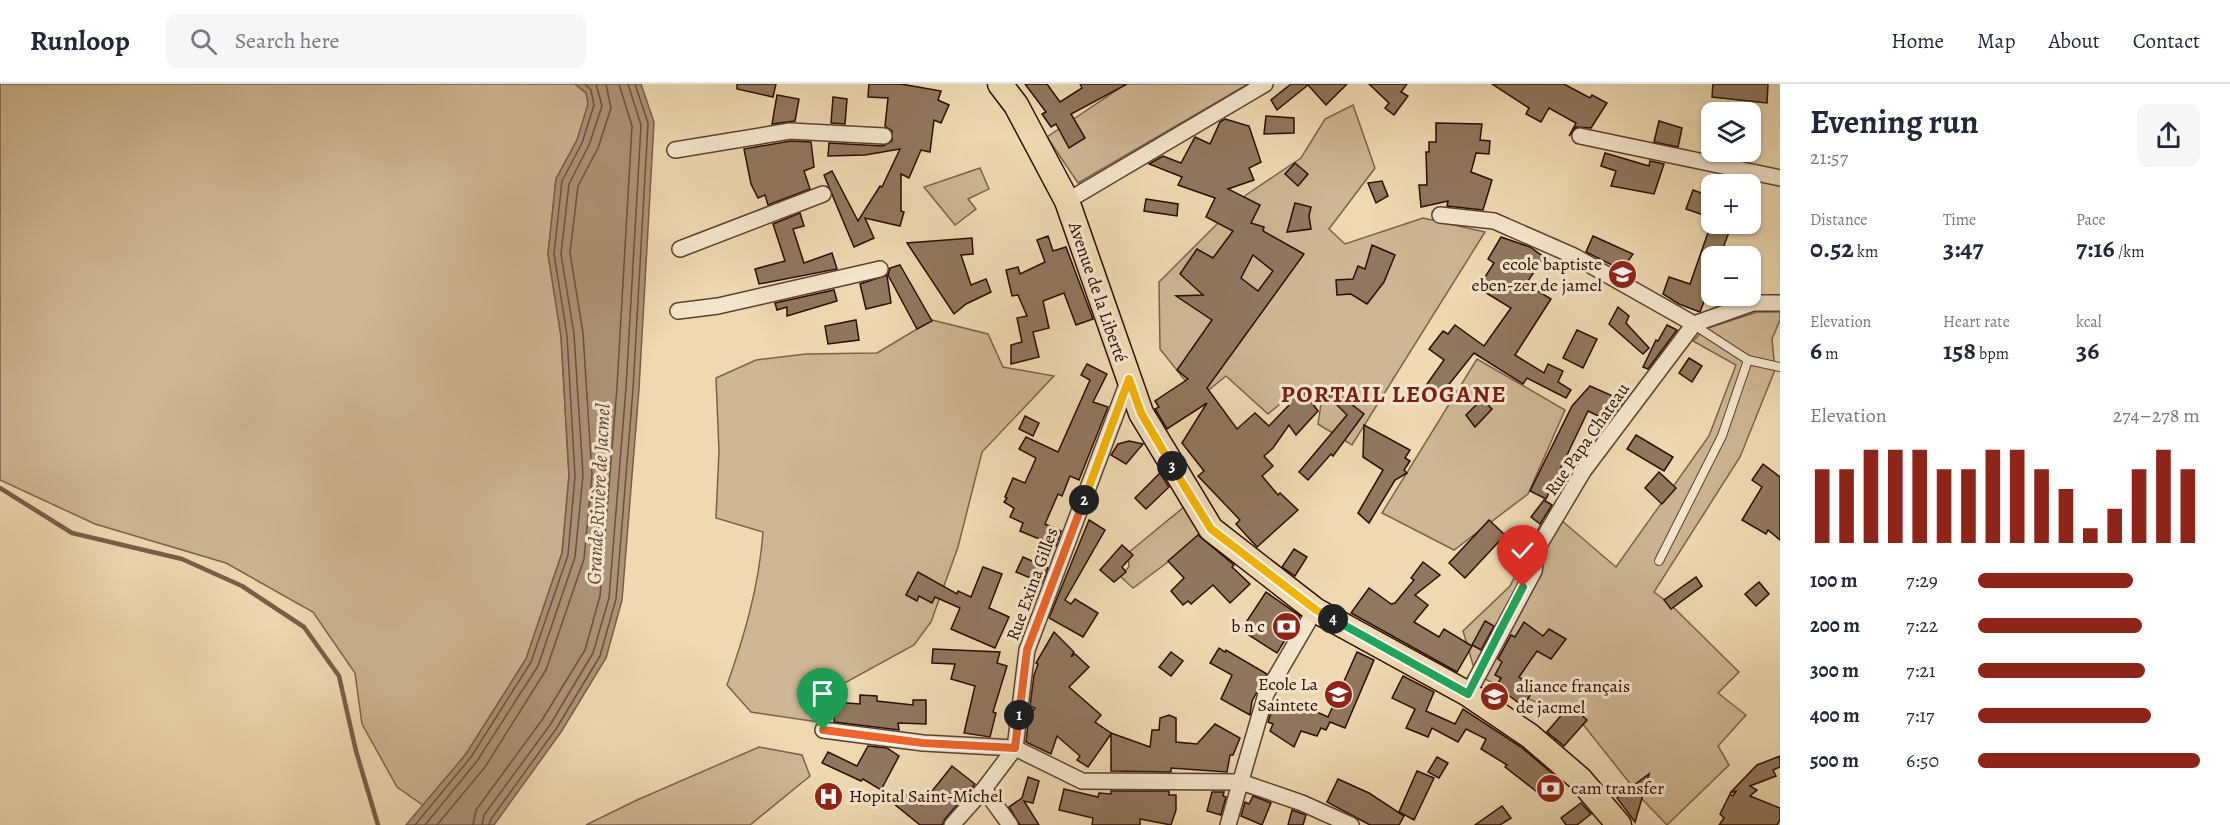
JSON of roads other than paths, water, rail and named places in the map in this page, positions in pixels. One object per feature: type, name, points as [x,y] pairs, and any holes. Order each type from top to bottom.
[{"type":"main road","name":"Avenue de la Liberté","points":[[1000,84],[1016,105],[1067,201],[1141,413],[1211,529],[1316,610],[1468,694],[1530,736],[1580,779],[1618,825]]},
{"type":"street","points":[[1067,201],[1265,84]]},
{"type":"street","points":[[675,150],[790,131],[884,136]]},
{"type":"street","points":[[1580,136],[1780,178]]},
{"type":"street","points":[[680,249],[823,194]]},
{"type":"street","points":[[1440,215],[1494,221],[1574,255],[1694,324],[1753,303],[1780,303]]},
{"type":"street","points":[[678,311],[718,306],[880,269]]},
{"type":"street","name":"Rue Papa Chateau","points":[[1468,694],[1534,571],[1538,547],[1584,471],[1694,324]]},
{"type":"street","name":"Rue Exina Gilles","points":[[1015,748],[1027,650],[1129,379]]},
{"type":"street","points":[[1228,825],[1266,694],[1316,610]]},
{"type":"street","points":[[823,730],[923,743],[1015,748],[1082,781],[1241,782],[1302,803],[1351,825]]},
{"type":"street","points":[[952,825],[984,789],[1015,748]]},
{"type":"street","points":[[984,789],[1010,825]]},
{"type":"lane","points":[[1694,324],[1748,360],[1780,367]]},
{"type":"lane","points":[[1659,561],[1722,436],[1748,360]]},
{"type":"water","name":"Grande Rivière de Jacmel","points":[[575,84],[641,84],[654,122],[639,389],[622,600],[606,658],[561,732],[494,825],[406,825],[466,754],[526,659],[562,553],[569,476],[561,336],[548,254],[556,179],[577,140],[588,104],[586,93]]},
{"type":"waterway","points":[[0,488],[72,533],[182,559],[242,586],[304,627],[339,676],[356,751],[378,825]]},
{"type":"place","name":"ecole baptiste eben-zer de jamel","points":[[1623,274]]},
{"type":"place","name":"b n c","points":[[1286,626]]},
{"type":"place","name":"Ecole La Saintete","points":[[1339,694]]},
{"type":"place","name":"aliance français de jacmel","points":[[1495,696]]},
{"type":"place","name":"cam transfer","points":[[1550,788]]},
{"type":"place","name":"Hopital Saint-Michel","points":[[828,796]]},
{"type":"district","name":"PORTAIL LEOGANE","points":[[1394,394]]}]
